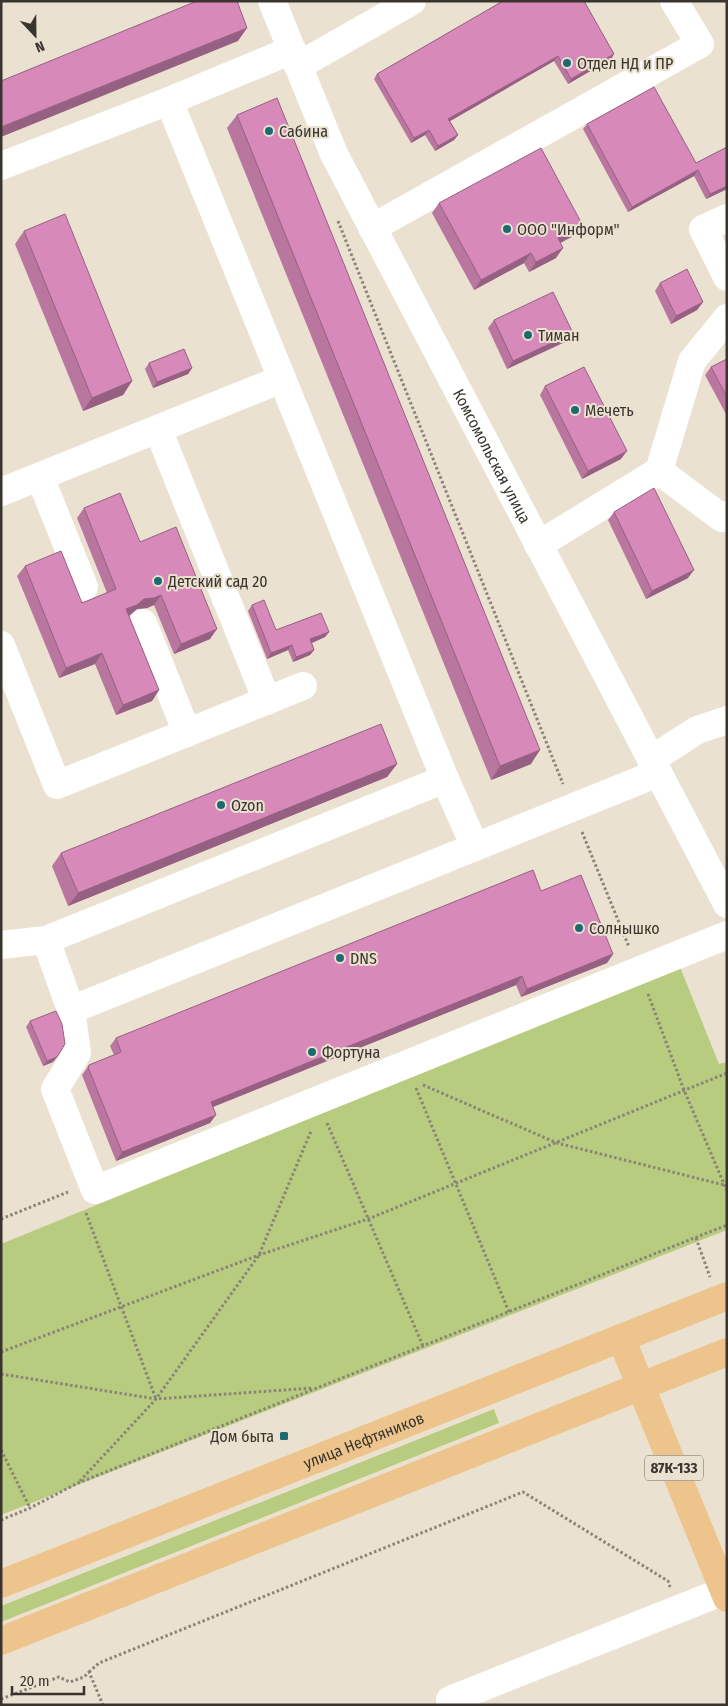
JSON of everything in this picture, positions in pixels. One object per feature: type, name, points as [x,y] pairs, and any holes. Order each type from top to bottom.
[{"type":"main road","name":"улица Нефтяников","points":[[1,1584],[727,1296]]},
{"type":"main road","name":"87К-133","points":[[621,1338],[725,1595]]},
{"type":"main road","points":[[1,1641],[727,1352]]},
{"type":"street","name":"Комсомольская улица","points":[[272,1],[334,154],[727,904]]},
{"type":"street","points":[[1,166],[169,101],[295,58],[412,1]]},
{"type":"street","points":[[372,228],[700,44],[674,1]]},
{"type":"street","points":[[169,101],[445,779],[475,848]]},
{"type":"street","points":[[727,218],[703,229],[727,277]]},
{"type":"street","points":[[538,545],[659,471],[692,361],[727,318]]},
{"type":"street","points":[[1,492],[282,379]]},
{"type":"street","points":[[158,429],[267,701]]},
{"type":"street","points":[[659,471],[722,518],[727,515]]},
{"type":"street","points":[[40,477],[84,587]]},
{"type":"street","points":[[143,623],[187,733]]},
{"type":"street","points":[[1,645],[57,785],[303,686]]},
{"type":"street","points":[[71,1010],[573,808],[654,766],[698,730],[727,720]]},
{"type":"street","points":[[1,945],[46,940],[445,779]]},
{"type":"street","points":[[46,940],[71,1010],[77,1053],[55,1089],[84,1186],[95,1190],[325,1102],[385,1072],[727,935]]},
{"type":"street","points":[[451,1705],[450,1700],[679,1609],[725,1595]]},
{"type":"path","points":[[336,215],[638,970],[684,1090],[727,1191]]},
{"type":"path","points":[[385,1072],[413,1081],[509,1312]]},
{"type":"path","points":[[1,1352],[259,1255],[368,1218],[727,1073]]},
{"type":"path","points":[[422,1085],[557,1143],[725,1186]]},
{"type":"path","points":[[325,1102],[368,1218],[423,1346]]},
{"type":"path","points":[[78,1483],[156,1399],[259,1255],[325,1102]]},
{"type":"path","points":[[1,1219],[84,1186],[156,1399]]},
{"type":"path","points":[[1,1520],[30,1508],[78,1483],[727,1225]]},
{"type":"path","points":[[1,1374],[156,1399],[316,1388]]},
{"type":"path","points":[[1,1450],[30,1508]]},
{"type":"path","points":[[1,1699],[59,1677],[70,1682],[84,1677],[99,1663],[523,1492],[668,1581],[679,1609]]},
{"type":"path","points":[[89,1672],[103,1705]]},
{"type":"green space","points":[[680,967],[719,1064],[727,1062],[727,1230],[1,1515],[1,1244]]},
{"type":"green space","points":[[494,1409],[499,1423],[1,1622],[1,1606]]},
{"type":"building","points":[[197,1],[237,1],[247,28],[1,127],[1,81]]},
{"type":"building","points":[[503,1],[584,1],[614,54],[571,79],[558,56],[448,119],[458,135],[438,146],[429,130],[414,138],[377,74]]},
{"type":"building","points":[[654,87],[696,163],[727,147],[727,186],[710,194],[698,170],[632,207],[587,124]]},
{"type":"building","points":[[277,98],[540,750],[500,766],[237,115]]},
{"type":"building","name":"ООО \"Информ\"","points":[[541,148],[582,224],[558,238],[563,248],[536,262],[531,253],[481,280],[439,203]]},
{"type":"building","points":[[65,214],[132,381],[92,398],[24,231]]},
{"type":"building","points":[[687,269],[703,302],[676,316],[660,283]]},
{"type":"building","name":"Тиман","points":[[553,292],[573,333],[513,361],[494,320]]},
{"type":"building","points":[[184,349],[192,368],[157,382],[149,363]]},
{"type":"building","points":[[727,359],[727,397],[711,367]]},
{"type":"building","points":[[584,367],[627,451],[588,471],[545,386]]},
{"type":"building","points":[[654,488],[694,570],[652,591],[614,512]]},
{"type":"building","points":[[120,493],[140,542],[176,527],[217,629],[181,644],[161,595],[144,599],[137,605],[126,609],[159,690],[123,705],[102,653],[66,668],[25,566],[61,551],[82,603],[116,589],[84,508]]},
{"type":"building","points":[[264,600],[276,630],[321,613],[329,632],[310,639],[314,650],[296,657],[292,645],[271,653],[252,605]]},
{"type":"building","points":[[381,724],[397,764],[78,893],[61,853]]},
{"type":"building","points":[[533,870],[541,891],[581,875],[613,954],[527,989],[522,976],[211,1102],[216,1115],[122,1152],[88,1067],[121,1052],[116,1038]]},
{"type":"building","points":[[56,1011],[62,1024],[65,1044],[57,1057],[47,1061],[30,1021]]},
{"type":"place","name":"Отдел НД и ПР","points":[[567,63]]},
{"type":"place","name":"Сабина","points":[[269,131]]},
{"type":"place","name":"ООО \"Информ\"","points":[[507,229]]},
{"type":"place","name":"Тиман","points":[[528,335]]},
{"type":"place","name":"Мечеть","points":[[575,410]]},
{"type":"place","name":"Детский сад 20","points":[[158,581]]},
{"type":"place","name":"Ozon","points":[[221,805]]},
{"type":"place","name":"Солнышко","points":[[579,928]]},
{"type":"place","name":"DNS","points":[[340,958]]},
{"type":"place","name":"Фортуна","points":[[312,1052]]},
{"type":"place","name":"Дом быта","points":[[284,1436]]}]
